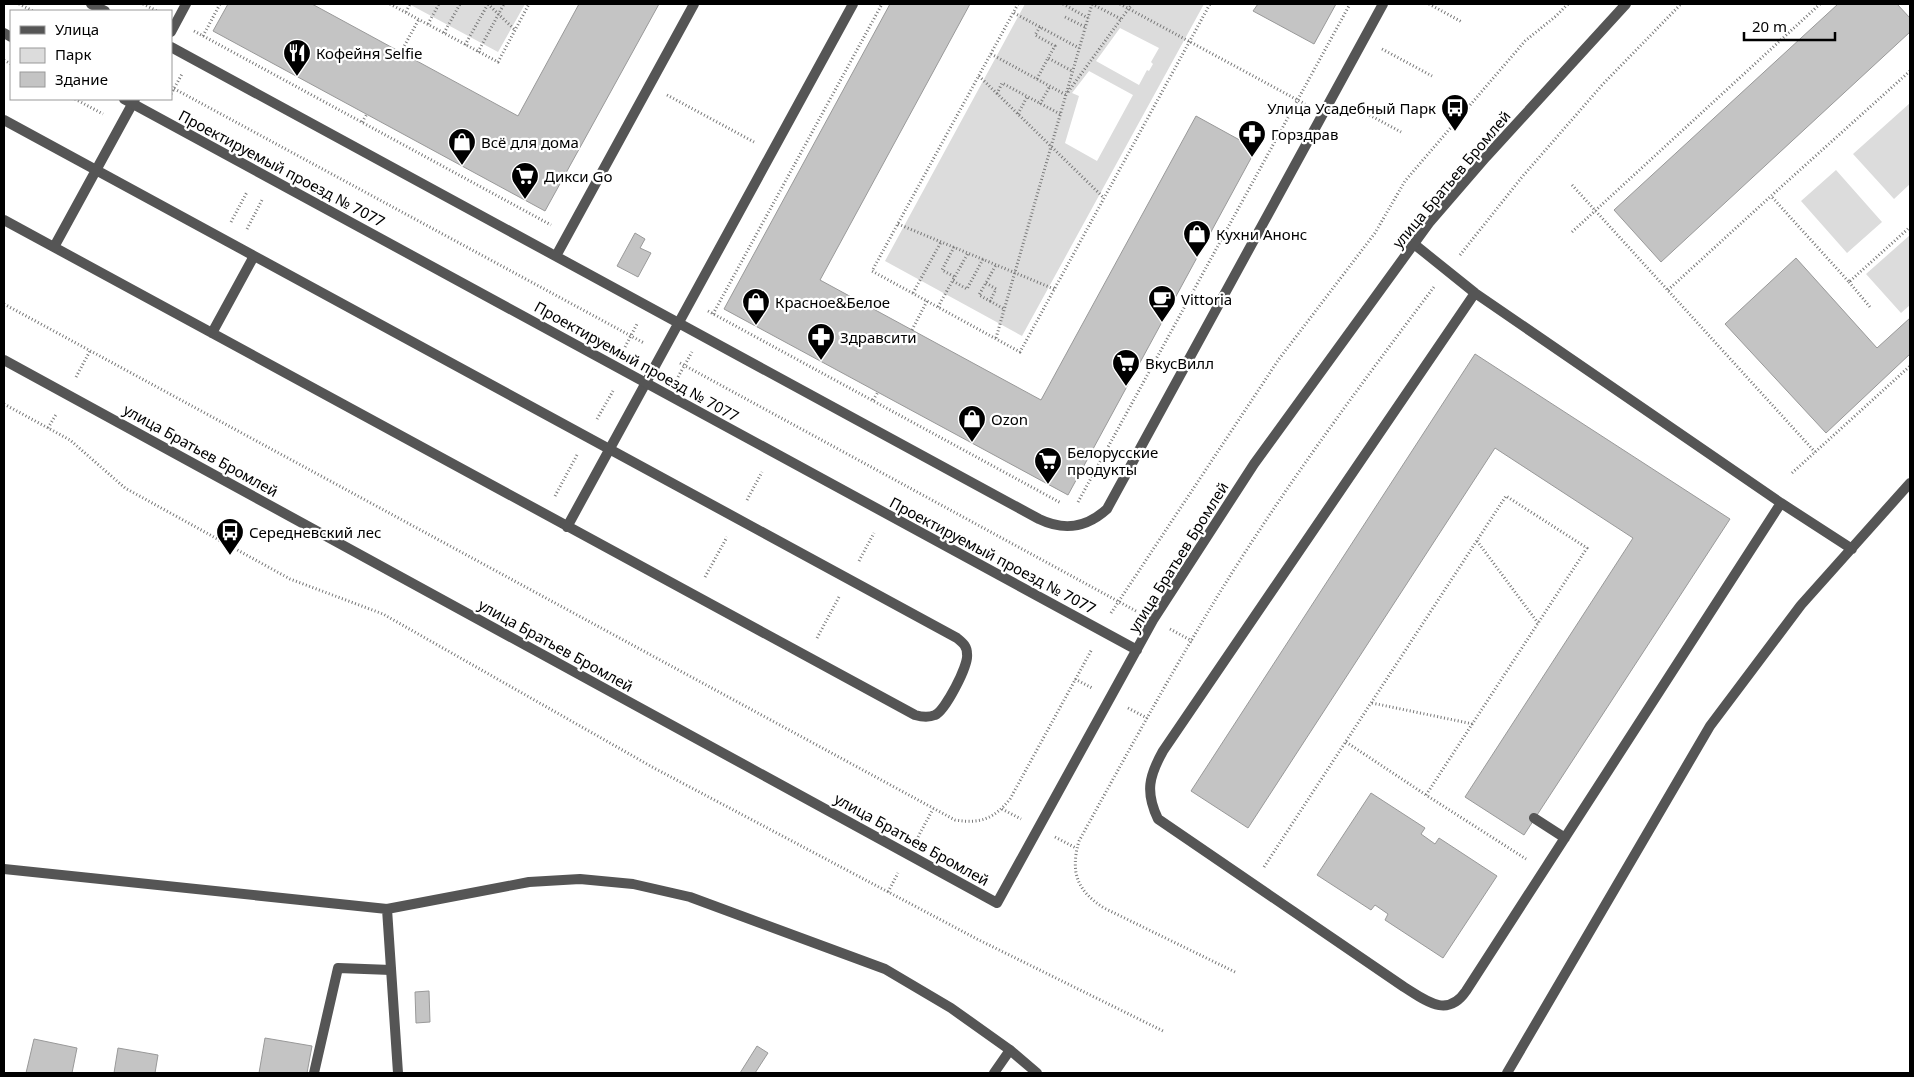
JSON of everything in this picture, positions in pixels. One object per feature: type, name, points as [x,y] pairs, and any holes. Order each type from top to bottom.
[{"type":"street","points":[[91,4],[103,10]]},
{"type":"street","points":[[172,30],[186,4]]},
{"type":"street","points":[[556,256],[694,4]]},
{"type":"street","points":[[567,527],[852,4]]},
{"type":"street","points":[[172,48],[1050,524],[1076,527],[1098,518],[1107,509],[1383,4]]},
{"type":"street","name":"улица Братьев Бромлей","points":[[4,360],[997,903],[1153,620],[1254,464],[1414,244],[1486,157],[1626,4]]},
{"type":"street","points":[[54,248],[96,170],[130,100]]},
{"type":"street","name":"Проектируемый проезд № 7077","points":[[130,100],[1137,650]]},
{"type":"street","points":[[4,120],[957,638],[964,644],[968,656],[967,664],[941,711],[928,717],[915,716],[4,220]]},
{"type":"street","points":[[1414,244],[1475,293],[1781,503],[1852,549]]},
{"type":"street","points":[[212,333],[254,256]]},
{"type":"street","points":[[1475,293],[1168,743],[1153,769],[1150,789],[1154,810],[1158,819],[1404,987],[1429,1002],[1438,1006],[1450,1004],[1460,999],[1781,503]]},
{"type":"street","points":[[1507,1073],[1710,726],[1801,606],[1910,483]]},
{"type":"street","points":[[1534,818],[1565,838]]},
{"type":"street","points":[[4,869],[387,910],[529,882],[580,879],[633,884],[690,897],[885,969],[951,1008],[1010,1050],[1037,1073]]},
{"type":"street","points":[[387,910],[398,1073]]},
{"type":"street","points":[[314,1073],[338,968],[391,970]]},
{"type":"street","points":[[994,1073],[1010,1050]]},
{"type":"path","points":[[19,4],[31,10]]},
{"type":"path","points":[[143,4],[155,10]]},
{"type":"path","points":[[392,4],[498,62],[529,4]]},
{"type":"path","points":[[406,12],[410,4]]},
{"type":"path","points":[[428,24],[439,4]]},
{"type":"path","points":[[444,33],[460,4]]},
{"type":"path","points":[[465,45],[488,4],[515,30]]},
{"type":"path","points":[[478,52],[504,4]]},
{"type":"path","points":[[701,335],[882,4]]},
{"type":"path","points":[[1018,4],[872,271],[1020,352],[1210,4]]},
{"type":"path","points":[[1063,4],[1088,18]]},
{"type":"path","points":[[996,338],[1092,4],[1121,19]]},
{"type":"path","points":[[1120,4],[1287,94]]},
{"type":"path","points":[[1066,95],[1132,4]]},
{"type":"path","points":[[1074,510],[1350,4]]},
{"type":"path","points":[[1429,4],[1462,22]]},
{"type":"path","points":[[4,304],[955,820],[967,822],[980,820],[992,816],[1006,804],[1118,601],[1279,359],[1375,233],[1405,181],[1525,41],[1568,4]]},
{"type":"path","points":[[1235,972],[1104,908],[1092,900],[1082,890],[1077,876],[1075,852],[1079,840],[1142,726],[1218,596],[1338,415],[1447,270],[1522,177],[1597,91],[1681,4]]},
{"type":"path","points":[[1572,232],[1820,4]]},
{"type":"path","points":[[1014,12],[1079,48]]},
{"type":"path","points":[[1065,17],[1085,27]]},
{"type":"path","points":[[401,52],[419,19]]},
{"type":"path","points":[[177,22],[568,234]]},
{"type":"path","points":[[1037,79],[1055,46],[1035,35],[1040,27]]},
{"type":"path","points":[[1364,39],[1432,76]]},
{"type":"path","points":[[991,54],[1066,95]]},
{"type":"path","points":[[1048,58],[1072,71]]},
{"type":"path","points":[[1668,290],[1910,71]]},
{"type":"path","points":[[979,76],[1104,198]]},
{"type":"path","points":[[997,94],[1002,83],[1060,114]]},
{"type":"path","points":[[649,85],[772,152]]},
{"type":"path","points":[[1040,104],[1050,86]]},
{"type":"path","points":[[1333,96],[1401,132]]},
{"type":"path","points":[[1018,114],[1027,97]]},
{"type":"path","points":[[1572,185],[1815,452]]},
{"type":"path","points":[[243,235],[228,227],[247,192]]},
{"type":"path","points":[[1771,196],[1870,307]]},
{"type":"path","points":[[236,246],[262,200]]},
{"type":"path","points":[[898,224],[1054,289]]},
{"type":"path","points":[[1849,282],[1910,227]]},
{"type":"path","points":[[913,293],[941,242]]},
{"type":"path","points":[[954,247],[942,270],[967,289],[983,259]]},
{"type":"path","points":[[938,307],[968,253]]},
{"type":"path","points":[[996,265],[979,295],[1004,309]]},
{"type":"path","points":[[986,283],[996,289],[990,301]]},
{"type":"path","points":[[690,301],[1065,505]]},
{"type":"path","points":[[912,330],[927,301]]},
{"type":"path","points":[[615,366],[648,306]]},
{"type":"path","points":[[1792,473],[1910,366]]},
{"type":"path","points":[[4,404],[70,440],[125,488],[290,580],[383,614],[654,768],[977,939],[1163,1031]]},
{"type":"path","points":[[1253,884],[1506,496],[1587,548],[1426,795]]},
{"type":"path","points":[[1477,541],[1538,623]]},
{"type":"path","points":[[1372,703],[1473,724]]},
{"type":"path","points":[[1346,742],[1544,871]]},
{"type":"green space","points":[[409,4],[525,4],[498,52]]},
{"type":"green space","points":[[1025,4],[1204,4],[1022,336],[885,261]],"holes":[[[1120,28],[1159,48],[1151,62],[1153,64],[1149,71],[1147,70],[1139,85],[1096,61]],[[1089,71],[1133,95],[1097,161],[1065,143],[1079,96],[1072,93]]]},
{"type":"green space","points":[[1910,103],[1910,184],[1894,199],[1853,154]]},
{"type":"green space","points":[[1836,170],[1882,222],[1847,253],[1801,201]]},
{"type":"green space","points":[[1910,235],[1910,305],[1901,313],[1866,274]]},
{"type":"building","points":[[228,4],[312,4],[518,116],[579,4],[659,4],[545,211],[213,31]]},
{"type":"building","points":[[890,4],[970,4],[820,280],[1041,400],[1196,116],[1256,149],[1068,495],[724,309]]},
{"type":"building","points":[[1258,4],[1336,4],[1314,44],[1253,11]]},
{"type":"building","points":[[1838,4],[1897,4],[1910,18],[1910,32],[1661,262],[1614,210]]},
{"type":"building","points":[[635,233],[645,239],[640,248],[651,253],[638,277],[617,266]]},
{"type":"building","points":[[1796,258],[1877,348],[1910,318],[1910,354],[1826,433],[1725,324]]},
{"type":"building","points":[[1475,354],[1730,519],[1524,835],[1465,797],[1633,538],[1495,448],[1248,828],[1191,791]]},
{"type":"building","points":[[1371,793],[1425,828],[1421,834],[1435,844],[1439,838],[1497,876],[1443,958],[1385,920],[1388,914],[1375,905],[1371,910],[1317,875]]},
{"type":"building","points":[[429,991],[430,1022],[416,1023],[415,992]]},
{"type":"building","points":[[265,1038],[312,1046],[307,1073],[259,1073]]},
{"type":"building","points":[[34,1039],[77,1048],[72,1073],[26,1073]]},
{"type":"building","points":[[757,1046],[768,1053],[755,1073],[740,1073]]},
{"type":"building","points":[[118,1048],[158,1055],[155,1073],[114,1073]]},
{"type":"place","name":"Кофейня Selfie","points":[[297,77]]},
{"type":"place","name":"Улица Усадебный Парк","points":[[1455,132]]},
{"type":"place","name":"Горздрав","points":[[1252,158]]},
{"type":"place","name":"Всё для дома","points":[[462,166]]},
{"type":"place","name":"Дикси Go","points":[[525,200]]},
{"type":"place","name":"Кухни Анонс","points":[[1197,258]]},
{"type":"place","name":"Vittoria","points":[[1162,323]]},
{"type":"place","name":"Красное&Белое","points":[[756,326]]},
{"type":"place","name":"Здравсити","points":[[821,361]]},
{"type":"place","name":"ВкусВилл","points":[[1126,387]]},
{"type":"place","name":"Ozon","points":[[972,443]]},
{"type":"place","name":"Белорусские продукты","points":[[1048,485]]},
{"type":"place","name":"Середневский лес","points":[[230,556]]}]
